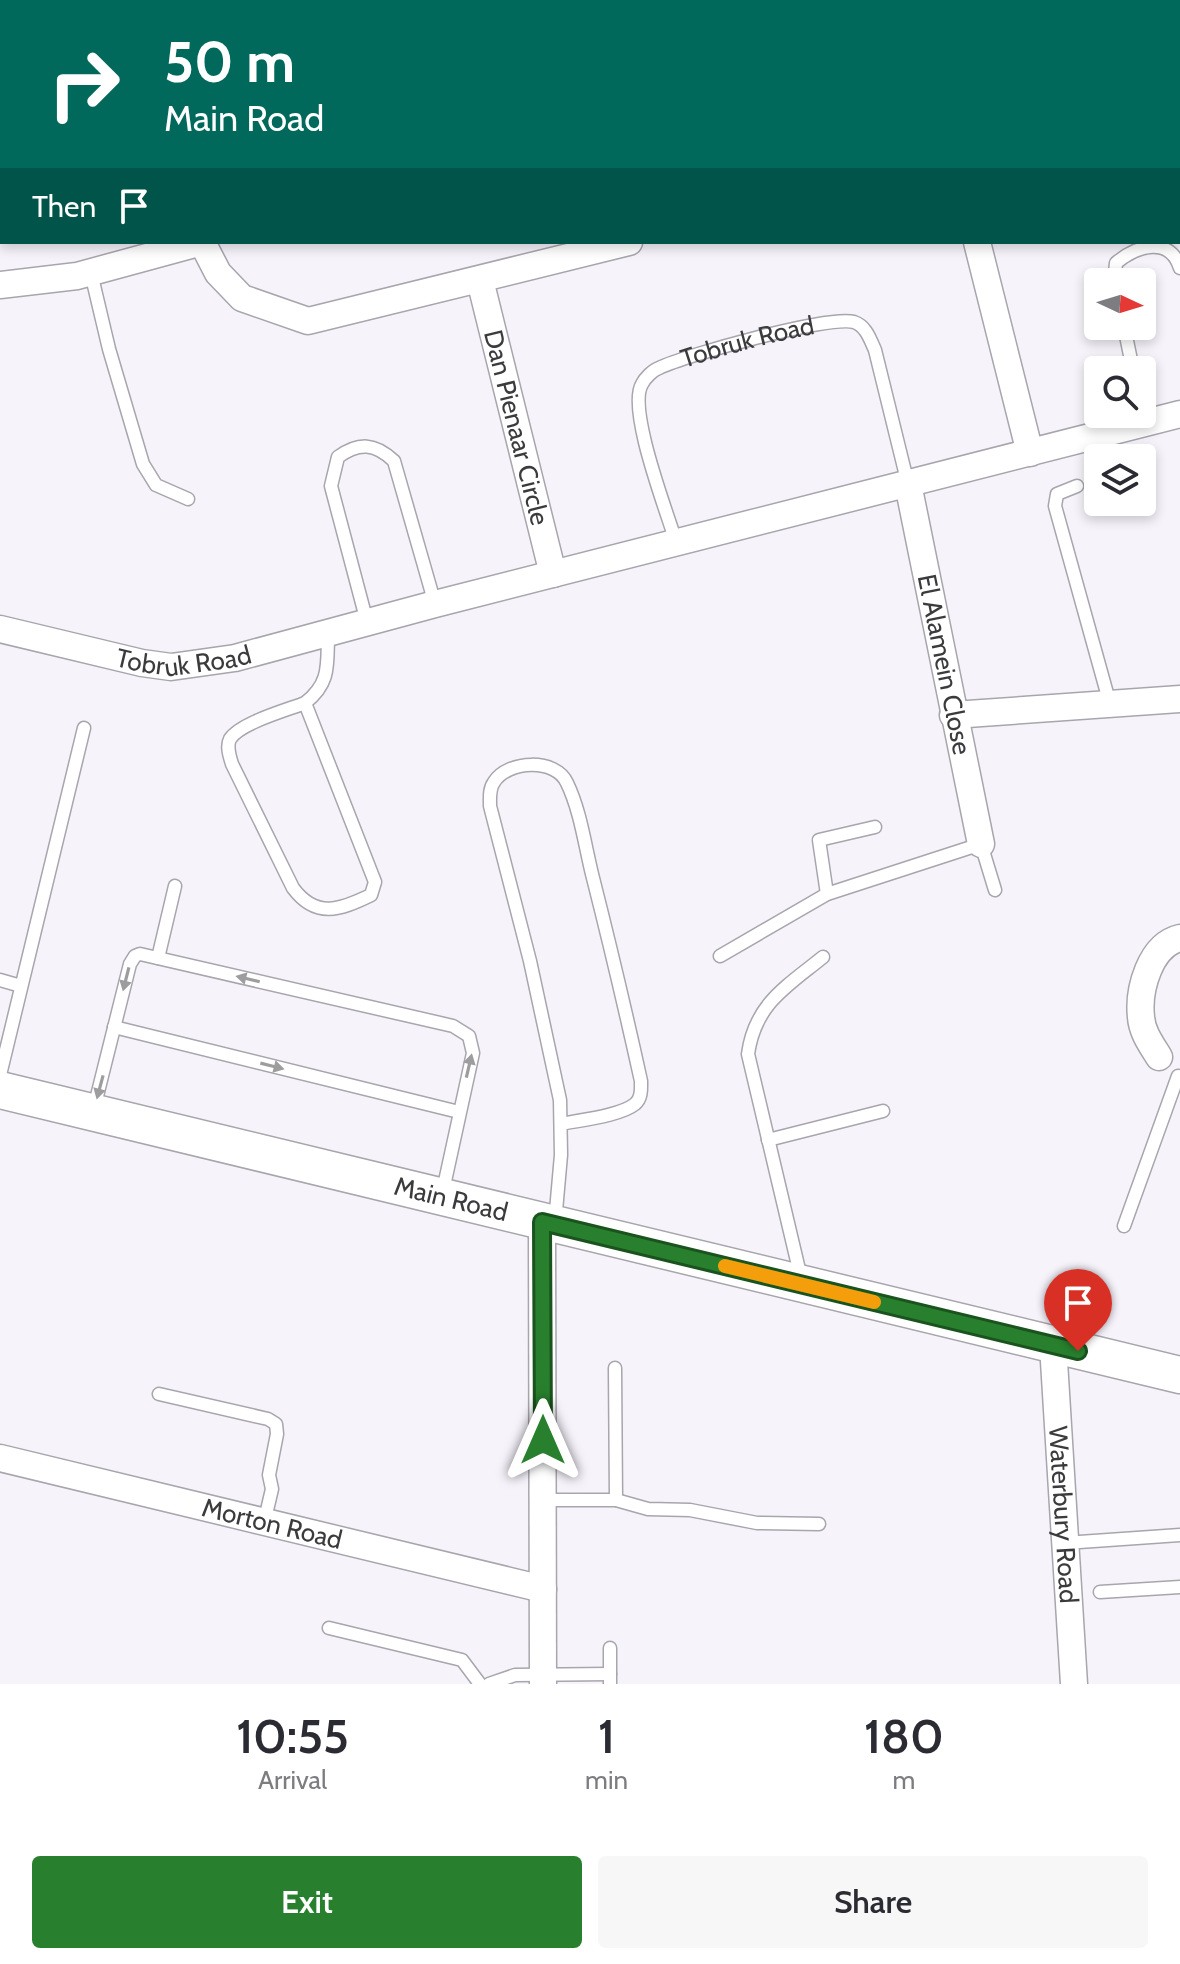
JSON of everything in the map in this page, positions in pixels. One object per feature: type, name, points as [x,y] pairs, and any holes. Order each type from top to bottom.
[{"type":"main road","name":"Main Road","points":[[0,1090],[1180,1375]]},
{"type":"street","points":[[0,285],[57,280],[91,273],[195,244]]},
{"type":"street","points":[[203,244],[218,273],[242,298],[308,321],[621,244]]},
{"type":"street","points":[[978,244],[1030,453]]},
{"type":"street","name":"Dan Pienaar Circle","points":[[480,280],[553,574]]},
{"type":"street","name":"Tobruk Road","points":[[1156,415],[1180,414]]},
{"type":"street","name":"Tobruk Road","points":[[0,629],[171,667],[235,658],[1030,453],[1107,428]]},
{"type":"street","name":"El Alamein Close","points":[[908,484],[981,844]]},
{"type":"street","points":[[953,715],[1180,699]]},
{"type":"street","points":[[1159,1057],[1146,1037],[1141,1019],[1141,998],[1146,976],[1156,956],[1180,938]]},
{"type":"street","points":[[543,1679],[548,1224]]},
{"type":"street","name":"Waterbury Road","points":[[1053,1345],[1074,1684]]},
{"type":"street","name":"Morton Road","points":[[0,1458],[543,1589]]},
{"type":"lane","points":[[1115,268],[1116,263],[1126,254],[1153,246],[1165,247],[1177,258],[1180,268]]},
{"type":"lane","points":[[91,273],[109,349],[143,464],[156,485],[188,499]]},
{"type":"lane","name":"Tobruk Road","points":[[676,542],[640,423],[636,397],[642,383],[656,369],[734,343],[832,320],[855,322],[867,332],[875,350],[908,484]]},
{"type":"lane","points":[[367,622],[331,486],[338,457],[352,447],[381,449],[394,461],[435,604]]},
{"type":"lane","points":[[1077,486],[1057,494],[1055,506],[1110,704]]},
{"type":"lane","points":[[305,703],[375,882],[371,895],[329,910],[302,900],[293,888],[232,764],[228,749],[230,739],[238,732],[305,703],[318,693],[324,682],[328,634]]},
{"type":"lane","points":[[0,1075],[84,728]]},
{"type":"lane","points":[[548,1224],[561,1155],[560,1100],[490,806],[490,790],[495,780],[505,772],[525,765],[542,765],[557,770],[566,780],[588,857],[641,1081],[641,1095],[635,1104],[622,1110],[561,1124]]},
{"type":"lane","points":[[827,894],[819,840],[875,827]]},
{"type":"lane","points":[[720,956],[827,894],[981,844],[995,890]]},
{"type":"lane","points":[[158,958],[175,886]]},
{"type":"lane","points":[[93,1113],[132,959],[140,954],[462,1030],[469,1036],[473,1053],[441,1198]]},
{"type":"lane","points":[[803,1285],[748,1054],[751,1034],[759,1014],[823,957]]},
{"type":"lane","points":[[0,980],[21,986]]},
{"type":"lane","points":[[114,1027],[459,1112]]},
{"type":"lane","points":[[1124,1226],[1179,1076],[1159,1057]]},
{"type":"lane","points":[[768,1140],[883,1111]]},
{"type":"lane","points":[[615,1368],[616,1500]]},
{"type":"lane","points":[[159,1394],[268,1419],[276,1424],[269,1475],[272,1489],[264,1523]]},
{"type":"lane","points":[[543,1500],[616,1500],[648,1509],[690,1510],[757,1523],[819,1524]]},
{"type":"lane","points":[[1065,1543],[1180,1535]]},
{"type":"lane","points":[[1100,1592],[1180,1587]]},
{"type":"lane","points":[[329,1628],[462,1660],[480,1684]]},
{"type":"lane","points":[[489,1684],[515,1675],[543,1679],[610,1679],[610,1648]]},
{"type":"slow traffic","points":[[725,1266],[874,1302]]},
{"type":"route","points":[[543,1440],[542,1222],[1078,1351]]}]
